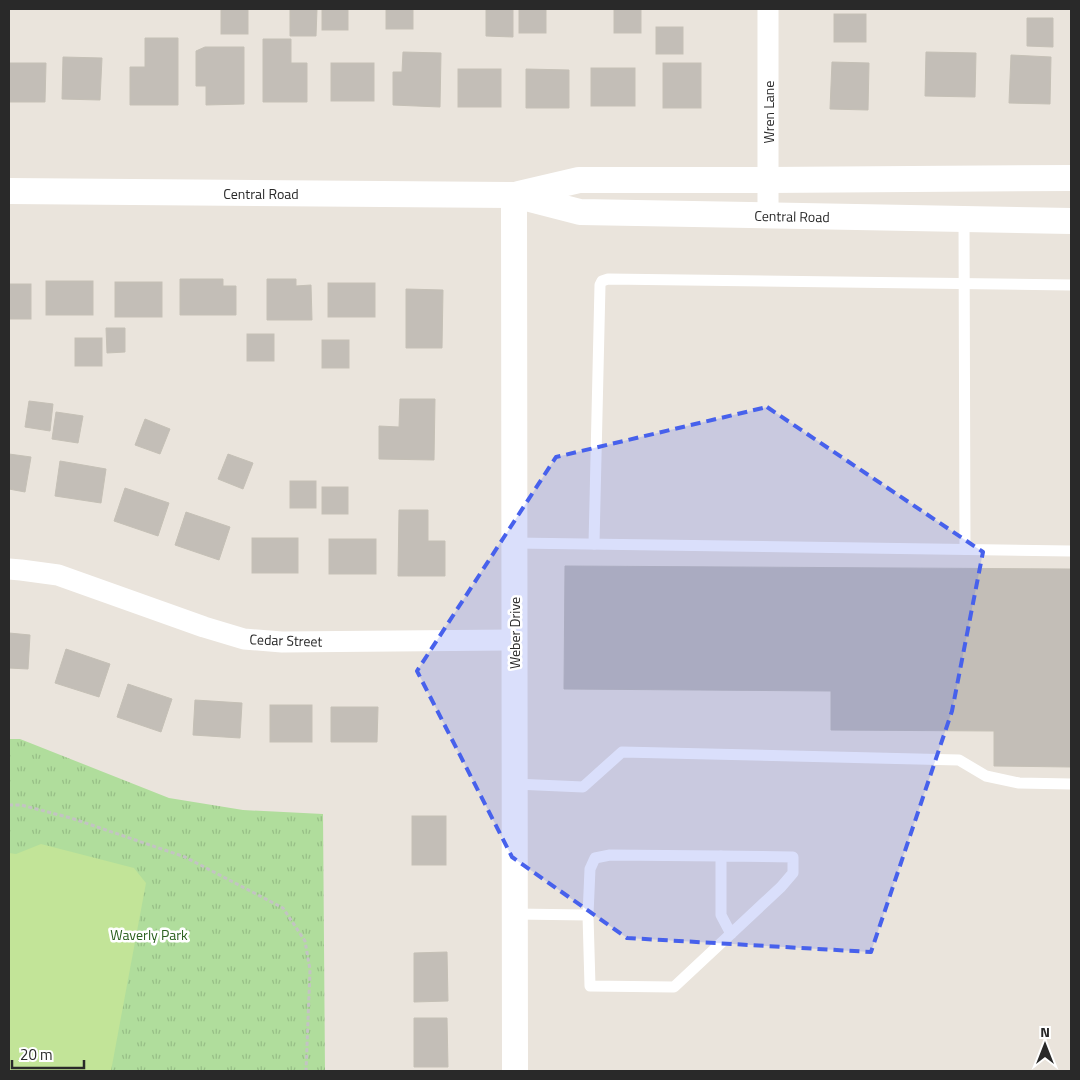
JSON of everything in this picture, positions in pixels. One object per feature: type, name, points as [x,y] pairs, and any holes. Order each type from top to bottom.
[{"type":"street","name":"Wren Lane","points":[[768,9],[768,215]]},
{"type":"street","name":"Central Road","points":[[9,192],[514,195],[579,180],[1071,178]]},
{"type":"street","name":"Central Road","points":[[514,195],[580,212],[1071,221]]},
{"type":"street","name":"Weber Drive","points":[[514,195],[516,1071]]},
{"type":"street","name":"Cedar Street","points":[[9,570],[58,575],[244,640],[282,642],[514,640]]},
{"type":"lane","points":[[964,219],[965,549]]},
{"type":"lane","points":[[594,544],[600,285],[602,281],[608,279],[1071,285]]},
{"type":"lane","points":[[515,543],[1071,551]]},
{"type":"lane","points":[[515,784],[583,787],[622,752],[959,760],[986,776],[1019,783],[1071,784]]},
{"type":"lane","points":[[610,855],[721,856],[794,857],[793,873],[781,887],[674,987],[590,986],[588,915],[590,869],[595,858],[610,855]]},
{"type":"lane","points":[[721,856],[721,915],[731,934]]},
{"type":"lane","points":[[515,914],[588,915]]},
{"type":"path","points":[[9,805],[21,805],[71,818],[186,857],[283,908],[305,941],[310,970],[306,1071]]},
{"type":"highlighted area","points":[[767,407],[983,552],[952,711],[871,952],[627,938],[512,857],[417,671],[556,457]]},
{"type":"green space","name":"Waverly Park","points":[[9,739],[20,739],[169,798],[243,810],[323,814],[325,1071],[9,1071]]},
{"type":"green space","points":[[41,844],[134,868],[146,883],[111,1071],[9,1071],[9,853],[16,854]]},
{"type":"building","points":[[221,9],[248,9],[248,34],[221,34]]},
{"type":"building","points":[[290,9],[317,9],[316,36],[290,36]]},
{"type":"building","points":[[322,9],[348,9],[348,30],[322,30]]},
{"type":"building","points":[[386,9],[413,9],[413,29],[386,29]]},
{"type":"building","points":[[486,9],[513,9],[513,37],[486,36]]},
{"type":"building","points":[[519,9],[546,9],[546,33],[519,33]]},
{"type":"building","points":[[614,9],[641,9],[641,33],[614,33]]},
{"type":"building","points":[[834,14],[866,14],[866,42],[834,42]]},
{"type":"building","points":[[1027,18],[1053,18],[1053,47],[1027,46]]},
{"type":"building","points":[[656,27],[683,27],[683,54],[656,54]]},
{"type":"building","points":[[145,38],[178,38],[178,105],[130,105],[130,67],[145,67]]},
{"type":"building","points":[[263,39],[291,39],[291,63],[307,63],[307,102],[263,102]]},
{"type":"building","points":[[205,47],[244,47],[244,104],[206,105],[206,86],[196,86],[196,51]]},
{"type":"building","points":[[403,52],[441,53],[440,107],[393,105],[393,72],[402,72]]},
{"type":"building","points":[[926,52],[976,53],[975,97],[925,96]]},
{"type":"building","points":[[1011,55],[1051,57],[1050,104],[1009,103]]},
{"type":"building","points":[[63,57],[102,58],[100,100],[62,99]]},
{"type":"building","points":[[832,62],[869,63],[868,110],[830,109]]},
{"type":"building","points":[[9,63],[46,63],[45,102],[9,102]]},
{"type":"building","points":[[331,63],[374,63],[374,101],[331,101]]},
{"type":"building","points":[[663,63],[701,63],[701,108],[663,108]]},
{"type":"building","points":[[591,68],[635,68],[635,106],[591,106]]},
{"type":"building","points":[[458,69],[501,69],[501,107],[458,107]]},
{"type":"building","points":[[526,69],[569,70],[569,108],[526,108]]},
{"type":"building","points":[[180,279],[223,279],[223,286],[236,286],[236,315],[180,315]]},
{"type":"building","points":[[267,279],[296,279],[296,286],[311,285],[312,320],[267,320]]},
{"type":"building","points":[[46,281],[93,281],[93,315],[46,315]]},
{"type":"building","points":[[115,282],[162,282],[162,317],[115,317]]},
{"type":"building","points":[[328,283],[375,283],[375,317],[328,317]]},
{"type":"building","points":[[9,284],[31,284],[31,319],[9,319]]},
{"type":"building","points":[[406,289],[443,290],[442,348],[406,348]]},
{"type":"building","points":[[106,328],[125,328],[125,352],[107,353]]},
{"type":"building","points":[[247,334],[274,334],[274,361],[247,361]]},
{"type":"building","points":[[75,338],[102,338],[102,366],[75,366]]},
{"type":"building","points":[[322,340],[349,340],[349,368],[322,368]]},
{"type":"building","points":[[400,399],[435,399],[434,460],[379,459],[379,426],[399,427]]},
{"type":"building","points":[[29,401],[53,404],[50,431],[25,427]]},
{"type":"building","points":[[56,412],[83,416],[78,443],[52,439]]},
{"type":"building","points":[[145,419],[170,429],[160,454],[135,445]]},
{"type":"building","points":[[9,454],[31,457],[25,492],[9,489]]},
{"type":"building","points":[[228,454],[253,463],[243,489],[218,479]]},
{"type":"building","points":[[60,461],[106,469],[101,503],[55,496]]},
{"type":"building","points":[[290,481],[316,481],[316,508],[290,508]]},
{"type":"building","points":[[322,487],[348,487],[348,514],[322,514]]},
{"type":"building","points":[[125,488],[169,503],[158,536],[114,521]]},
{"type":"building","points":[[399,510],[428,510],[428,541],[445,541],[445,576],[398,576]]},
{"type":"building","points":[[186,512],[230,527],[219,560],[175,545]]},
{"type":"building","points":[[252,538],[298,538],[298,573],[252,573]]},
{"type":"building","points":[[329,539],[376,539],[376,574],[329,574]]},
{"type":"building","points":[[565,566],[1071,569],[1071,767],[994,766],[994,731],[831,730],[831,691],[564,689]]},
{"type":"building","points":[[9,633],[30,635],[28,669],[9,668]]},
{"type":"building","points":[[66,649],[110,664],[99,697],[55,683]]},
{"type":"building","points":[[128,684],[172,699],[161,732],[117,717]]},
{"type":"building","points":[[195,700],[242,703],[240,738],[193,735]]},
{"type":"building","points":[[270,705],[312,705],[312,742],[270,742]]},
{"type":"building","points":[[331,707],[378,707],[377,742],[331,742]]},
{"type":"building","points":[[412,816],[446,816],[446,865],[412,865]]},
{"type":"building","points":[[447,952],[448,1001],[414,1002],[414,953]]},
{"type":"building","points":[[414,1018],[447,1018],[448,1067],[414,1067]]}]
